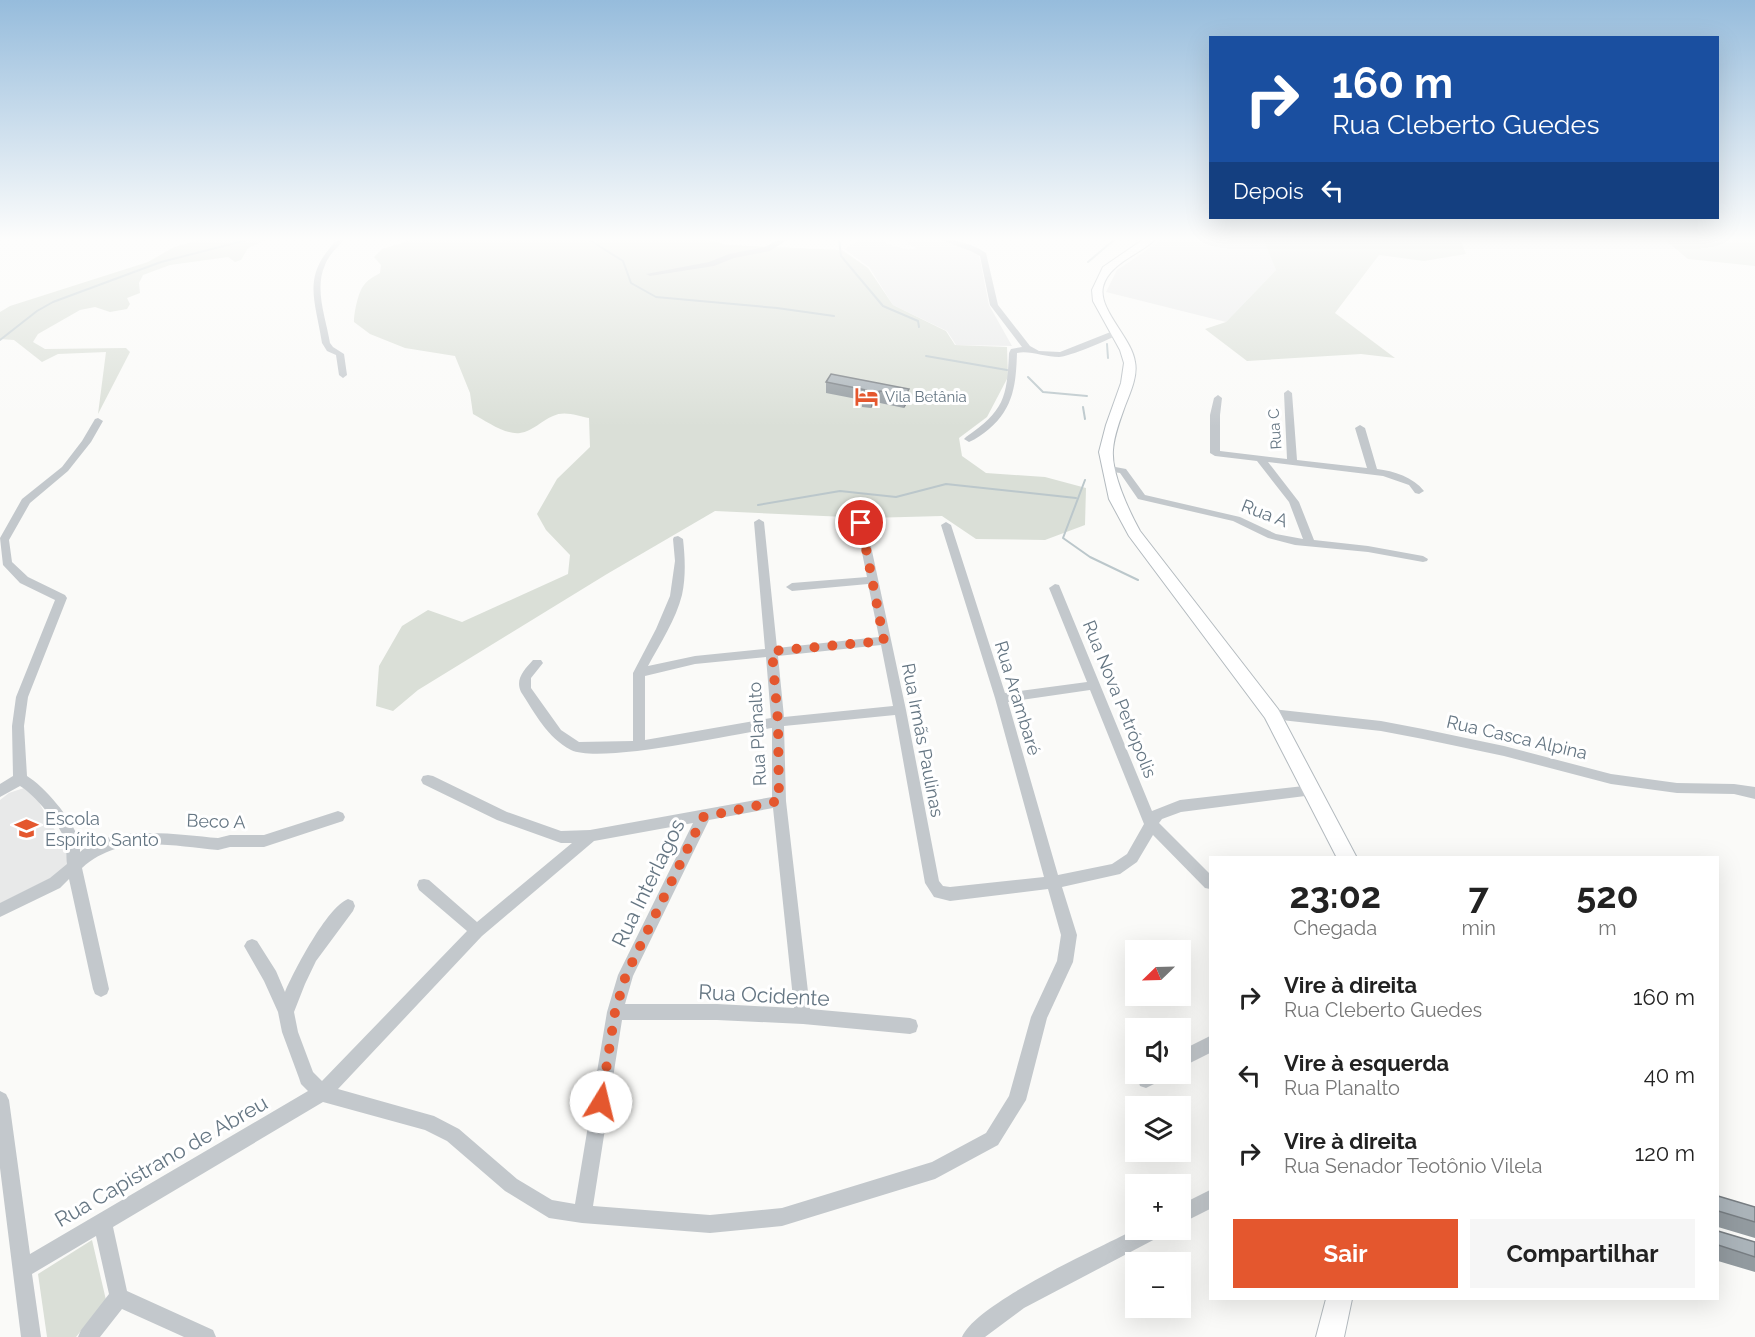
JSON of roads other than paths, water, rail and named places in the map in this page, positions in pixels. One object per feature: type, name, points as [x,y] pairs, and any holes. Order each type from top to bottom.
[{"type":"main road","points":[[1098,301],[1126,350],[1130,363],[1127,382],[1107,444],[1116,499],[1130,527],[1272,714],[1346,856]]},
{"type":"main road","points":[[1330,1337],[1339,1300]]},
{"type":"street","points":[[320,301],[328,347],[339,354],[343,375]]},
{"type":"street","points":[[993,301],[1028,348]]},
{"type":"street","points":[[969,439],[992,425],[1008,402],[1014,351],[1028,348],[1051,356],[1060,355],[1116,333]]},
{"type":"street","name":"Rua C","points":[[1288,393],[1292,462]]},
{"type":"street","points":[[1218,398],[1215,415],[1215,453],[1397,476],[1412,483],[1419,490]]},
{"type":"street","points":[[20,779],[18,726],[22,697],[61,598],[24,580],[7,563],[4,540],[26,501],[65,470],[98,421]]},
{"type":"street","points":[[1360,428],[1373,472]]},
{"type":"street","points":[[1260,458],[1294,502],[1310,544]]},
{"type":"street","name":"Rua A","points":[[1110,470],[1122,471],[1142,497],[1148,500],[1168,502],[1236,519],[1272,536],[1310,544],[1368,549],[1423,559]]},
{"type":"street","name":"Rua Planalto","points":[[759,522],[778,722],[779,801],[804,1016]]},
{"type":"street","name":"Rua Irmãs Paulinas","points":[[861,523],[900,710],[932,882],[939,892],[950,894],[1053,882]]},
{"type":"street","name":"Rua Arambaré","points":[[322,1093],[428,1122],[453,1135],[511,1185],[549,1209],[582,1214],[710,1224],[782,1217],[935,1170],[992,1139],[1017,1100],[1040,1017],[1065,962],[1069,935],[1001,698],[946,525]]},
{"type":"street","points":[[639,746],[639,673],[676,596],[680,561],[678,539]]},
{"type":"street","points":[[792,587],[872,580]]},
{"type":"street","name":"Rua Nova Petrópolis","points":[[1055,588],[1151,824]]},
{"type":"street","points":[[639,673],[695,660],[884,641]]},
{"type":"street","points":[[537,663],[525,676],[523,681],[525,689],[556,734],[577,747],[639,746],[778,722],[900,710]]},
{"type":"street","points":[[1001,698],[1095,685]]},
{"type":"street","name":"Rua Casca Alpina","points":[[1272,714],[1381,726],[1423,734],[1504,751],[1611,779],[1677,788],[1734,789],[1755,793]]},
{"type":"street","points":[[0,791],[20,779]]},
{"type":"street","points":[[20,779],[32,786],[47,801],[72,839],[74,867],[101,989]]},
{"type":"street","points":[[428,780],[502,816],[561,837],[590,836],[703,817],[779,801]]},
{"type":"street","points":[[1053,882],[1115,870],[1132,858],[1157,815],[1164,811],[1180,806],[1313,790]]},
{"type":"street","name":"Beco A","points":[[0,910],[55,883],[89,853],[100,847],[137,838],[218,844],[230,841],[264,841],[338,817]]},
{"type":"street","name":"Rua Interlagos","points":[[582,1214],[615,1012],[626,975],[703,817]]},
{"type":"street","points":[[1151,824],[1209,882]]},
{"type":"street","name":"Rua Capistrano de Abreu","points":[[23,1269],[322,1093],[477,931],[590,836]]},
{"type":"street","points":[[424,885],[477,931]]},
{"type":"street","points":[[286,1012],[297,978],[318,942],[348,906]]},
{"type":"street","points":[[252,946],[270,976],[286,1012],[307,1078],[322,1093]]},
{"type":"street","name":"Rua Ocidente","points":[[615,1012],[717,1012],[804,1016],[910,1026]]},
{"type":"street","points":[[1191,1054],[1209,1045]]},
{"type":"street","points":[[0,1100],[31,1337]]},
{"type":"street","points":[[1191,1209],[1209,1200]]},
{"type":"street","points":[[88,1337],[118,1297],[102,1221]]},
{"type":"street","points":[[972,1337],[981,1327],[1017,1301],[1133,1240]]},
{"type":"street","points":[[118,1297],[207,1337]]},
{"type":"waterway","points":[[0,340],[37,311],[55,301]]},
{"type":"waterway","points":[[704,301],[834,316]]},
{"type":"waterway","points":[[879,301],[883,306],[918,321],[919,327]]},
{"type":"waterway","points":[[1107,344],[1108,358]]},
{"type":"waterway","points":[[926,356],[1007,370]]},
{"type":"waterway","points":[[1028,377],[1043,392],[1087,396]]},
{"type":"waterway","points":[[1083,407],[1085,419]]},
{"type":"waterway","points":[[1085,480],[1063,538],[1090,557],[1138,580]]},
{"type":"waterway","points":[[758,505],[840,491],[896,497],[946,484],[1076,498]]},
{"type":"place","name":"Vila Betânia","points":[[867,397]]},
{"type":"place","name":"Escola Espírito Santo","points":[[27,828]]}]
